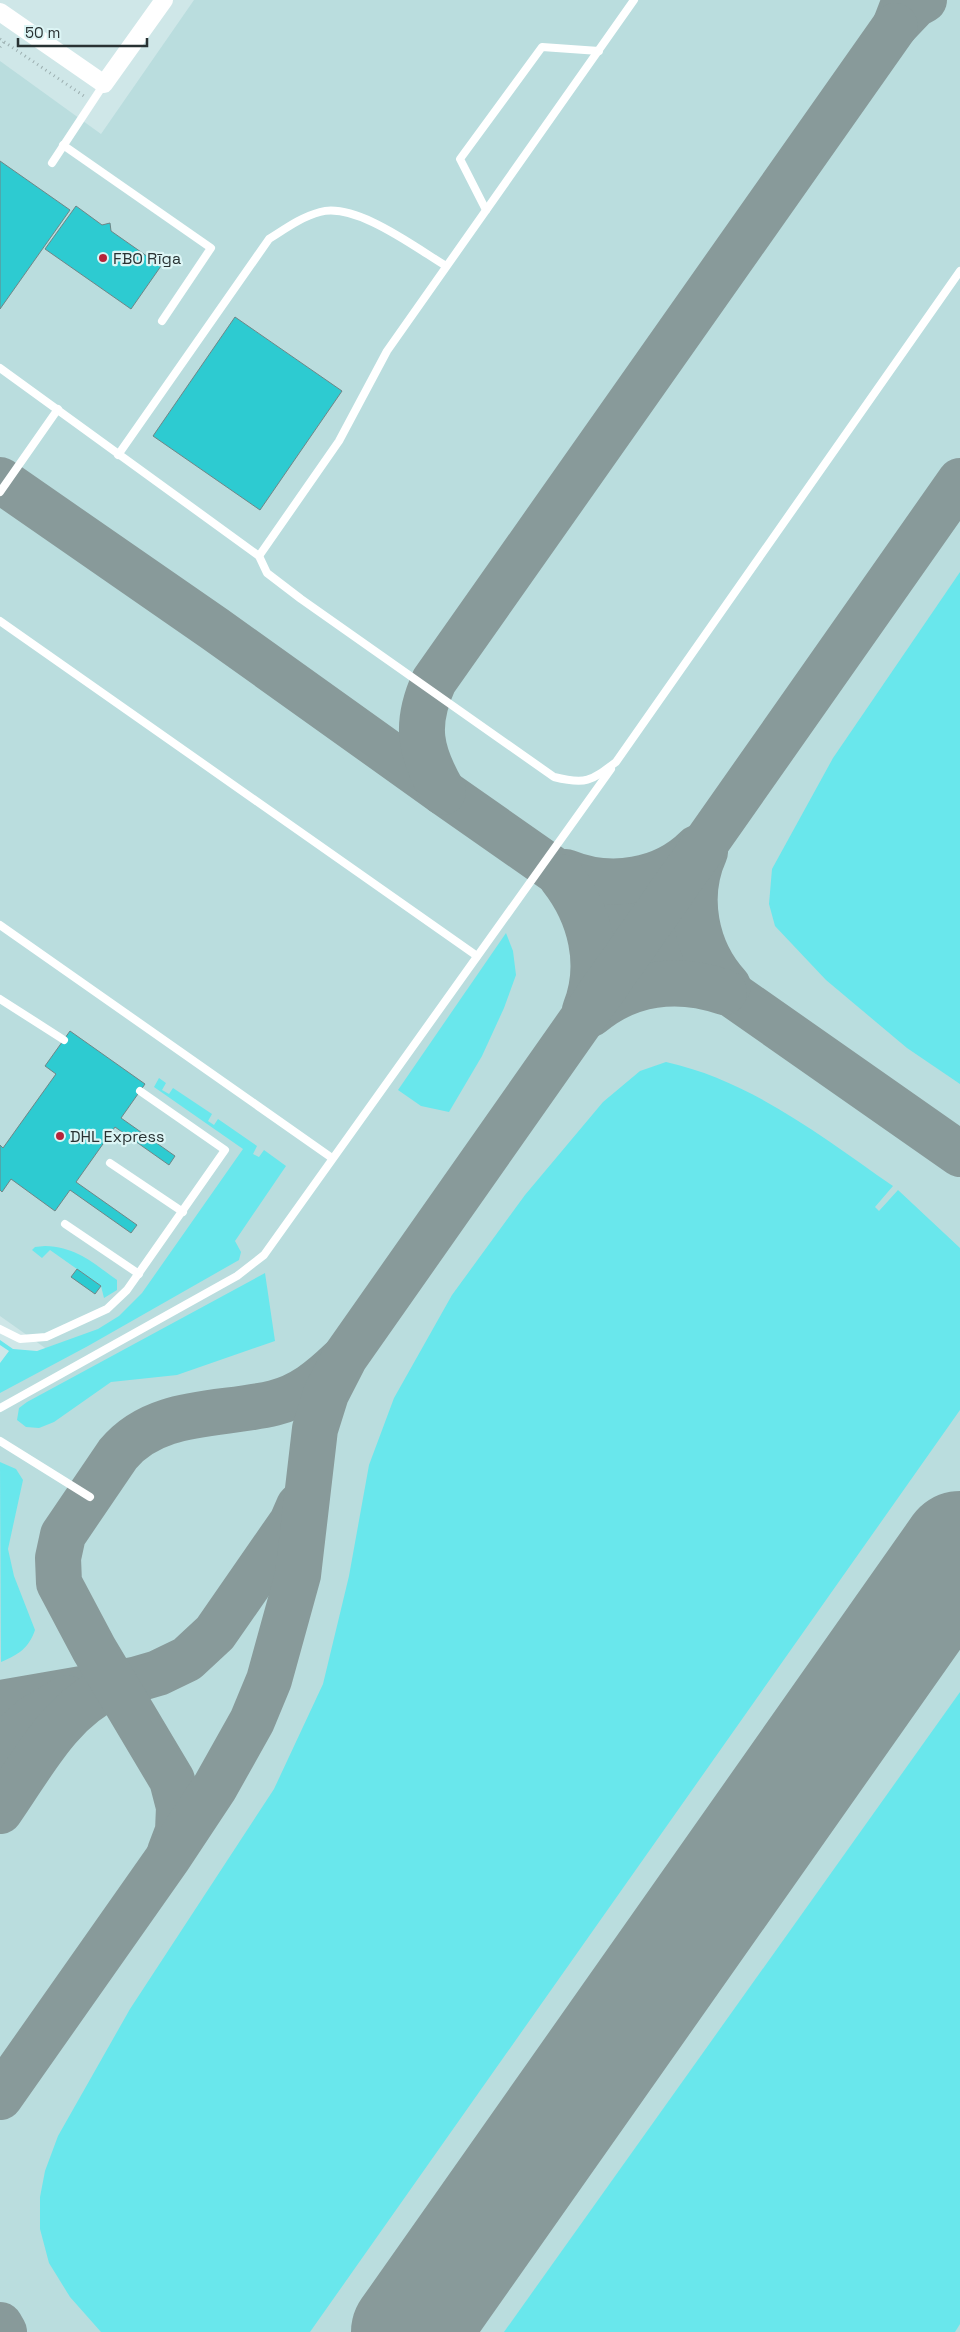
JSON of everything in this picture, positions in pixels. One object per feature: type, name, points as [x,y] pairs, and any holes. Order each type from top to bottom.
[{"type":"street","points":[[0,12],[104,84],[164,0]]},
{"type":"lane","points":[[258,556],[339,441],[388,351],[634,0]]},
{"type":"lane","points":[[486,210],[460,159],[542,47],[599,51]]},
{"type":"lane","points":[[52,163],[104,84]]},
{"type":"lane","points":[[63,145],[211,248],[162,321]]},
{"type":"lane","points":[[118,455],[269,239],[301,219],[322,211],[355,214],[374,222],[446,266]]},
{"type":"lane","points":[[0,1408],[249,1268],[264,1255],[616,762],[960,271]]},
{"type":"lane","points":[[0,368],[258,556],[267,573],[294,594],[554,777],[573,782],[593,779],[616,762]]},
{"type":"lane","points":[[0,492],[58,409]]},
{"type":"lane","points":[[0,622],[477,956]]},
{"type":"lane","points":[[0,925],[332,1158]]},
{"type":"lane","points":[[0,998],[64,1040]]},
{"type":"lane","points":[[0,1329],[20,1339],[46,1338],[107,1309],[127,1290],[139,1274],[225,1150],[140,1091]]},
{"type":"lane","points":[[110,1163],[183,1212]]},
{"type":"lane","points":[[65,1224],[139,1274]]},
{"type":"lane","points":[[0,1441],[90,1497]]},
{"type":"path","points":[[0,39],[92,102]]},
{"type":"path","points":[[0,47],[4,42]]},
{"type":"shaded area","points":[[194,0],[960,0],[960,2332],[0,2332],[0,1383],[48,1350],[0,1316],[0,61],[101,134]]},
{"type":"shaded area","points":[[960,572],[960,1084],[907,1048],[826,980],[775,926],[769,904],[772,869],[833,758]]},
{"type":"shaded area","points":[[506,933],[513,951],[516,975],[504,1008],[482,1056],[449,1112],[421,1106],[398,1090]]},
{"type":"shaded area","points":[[666,1062],[698,1071],[728,1083],[757,1097],[813,1130],[893,1186],[875,1207],[879,1211],[898,1190],[960,1248],[960,1410],[310,2332],[101,2332],[70,2297],[49,2263],[40,2229],[40,2197],[45,2171],[58,2136],[130,2009],[274,1789],[323,1684],[349,1576],[369,1465],[394,1398],[452,1295],[525,1195],[603,1102],[640,1071]]},
{"type":"shaded area","points":[[159,1078],[166,1083],[162,1090],[169,1094],[173,1088],[212,1114],[208,1121],[214,1125],[218,1119],[257,1146],[253,1154],[259,1157],[264,1150],[286,1166],[235,1241],[241,1252],[239,1260],[88,1346],[0,1393],[0,1363],[9,1351],[0,1345],[0,1340],[13,1349],[37,1351],[98,1329],[119,1316],[142,1293],[243,1149],[154,1087]]},
{"type":"shaded area","points":[[45,1246],[66,1249],[84,1257],[117,1280],[117,1290],[104,1298],[101,1286],[50,1250],[42,1258],[32,1250],[35,1247]]},
{"type":"shaded area","points":[[265,1273],[275,1341],[177,1375],[111,1382],[54,1422],[39,1428],[26,1427],[17,1420],[19,1408],[27,1402]]},
{"type":"shaded area","points":[[0,1462],[16,1469],[23,1480],[8,1549],[14,1576],[35,1630],[30,1642],[22,1650],[13,1657],[1,1662]]},
{"type":"shaded area","points":[[960,1692],[960,2324],[955,2332],[504,2332]]},
{"type":"building","points":[[0,161],[70,210],[0,309]]},
{"type":"building","name":"FBO Rīga","points":[[76,206],[102,225],[110,223],[111,231],[161,266],[131,309],[45,249]]},
{"type":"building","points":[[235,317],[342,391],[260,510],[153,436]]},
{"type":"building","name":"DHL Express","points":[[70,1031],[145,1084],[121,1118],[175,1156],[169,1165],[115,1127],[76,1182],[137,1225],[131,1233],[70,1190],[55,1211],[11,1179],[2,1192],[0,1190],[0,1145],[3,1148],[56,1074],[45,1066]]},
{"type":"building","points":[[77,1269],[101,1286],[95,1294],[71,1277]]},
{"type":"taxiway","points":[[905,0],[895,26],[915,5],[924,0]]},
{"type":"taxiway","points":[[443,792],[429,764],[422,738],[424,711],[434,681],[895,26]]},
{"type":"taxiway","points":[[0,480],[215,629],[443,792],[960,1154]]},
{"type":"taxiway","points":[[0,2097],[168,1858],[215,1787],[252,1721],[269,1680],[298,1575],[315,1429],[326,1394],[345,1357],[960,481]]},
{"type":"taxiway","points":[[566,872],[600,881],[635,879],[668,869],[683,860],[697,848]]},
{"type":"taxiway","points":[[705,852],[696,886],[697,922],[708,956],[728,986]]},
{"type":"taxiway","points":[[561,877],[580,907],[591,941],[593,976],[585,1010]]},
{"type":"taxiway","points":[[591,1014],[621,995],[654,985],[671,983],[689,984],[724,992]]},
{"type":"taxiway","points":[[170,1852],[178,1831],[179,1807],[172,1780],[94,1649],[59,1583],[58,1558],[63,1535],[118,1454],[133,1439],[151,1428],[170,1421],[284,1400],[302,1392],[326,1375],[341,1361]]},
{"type":"taxiway","points":[[0,1703],[134,1680],[158,1673],[187,1659],[215,1633],[292,1522],[299,1506]]},
{"type":"taxiway","points":[[0,1811],[35,1758],[62,1724],[76,1709],[111,1687]]},
{"type":"taxiway","points":[[0,1748],[33,1718],[67,1698]]},
{"type":"taxiway","points":[[0,2325],[4,2332]]},
{"type":"runway","points":[[409,2332],[960,1549]]},
{"type":"place","name":"FBO Rīga","points":[[103,258]]},
{"type":"place","name":"DHL Express","points":[[60,1136]]}]
